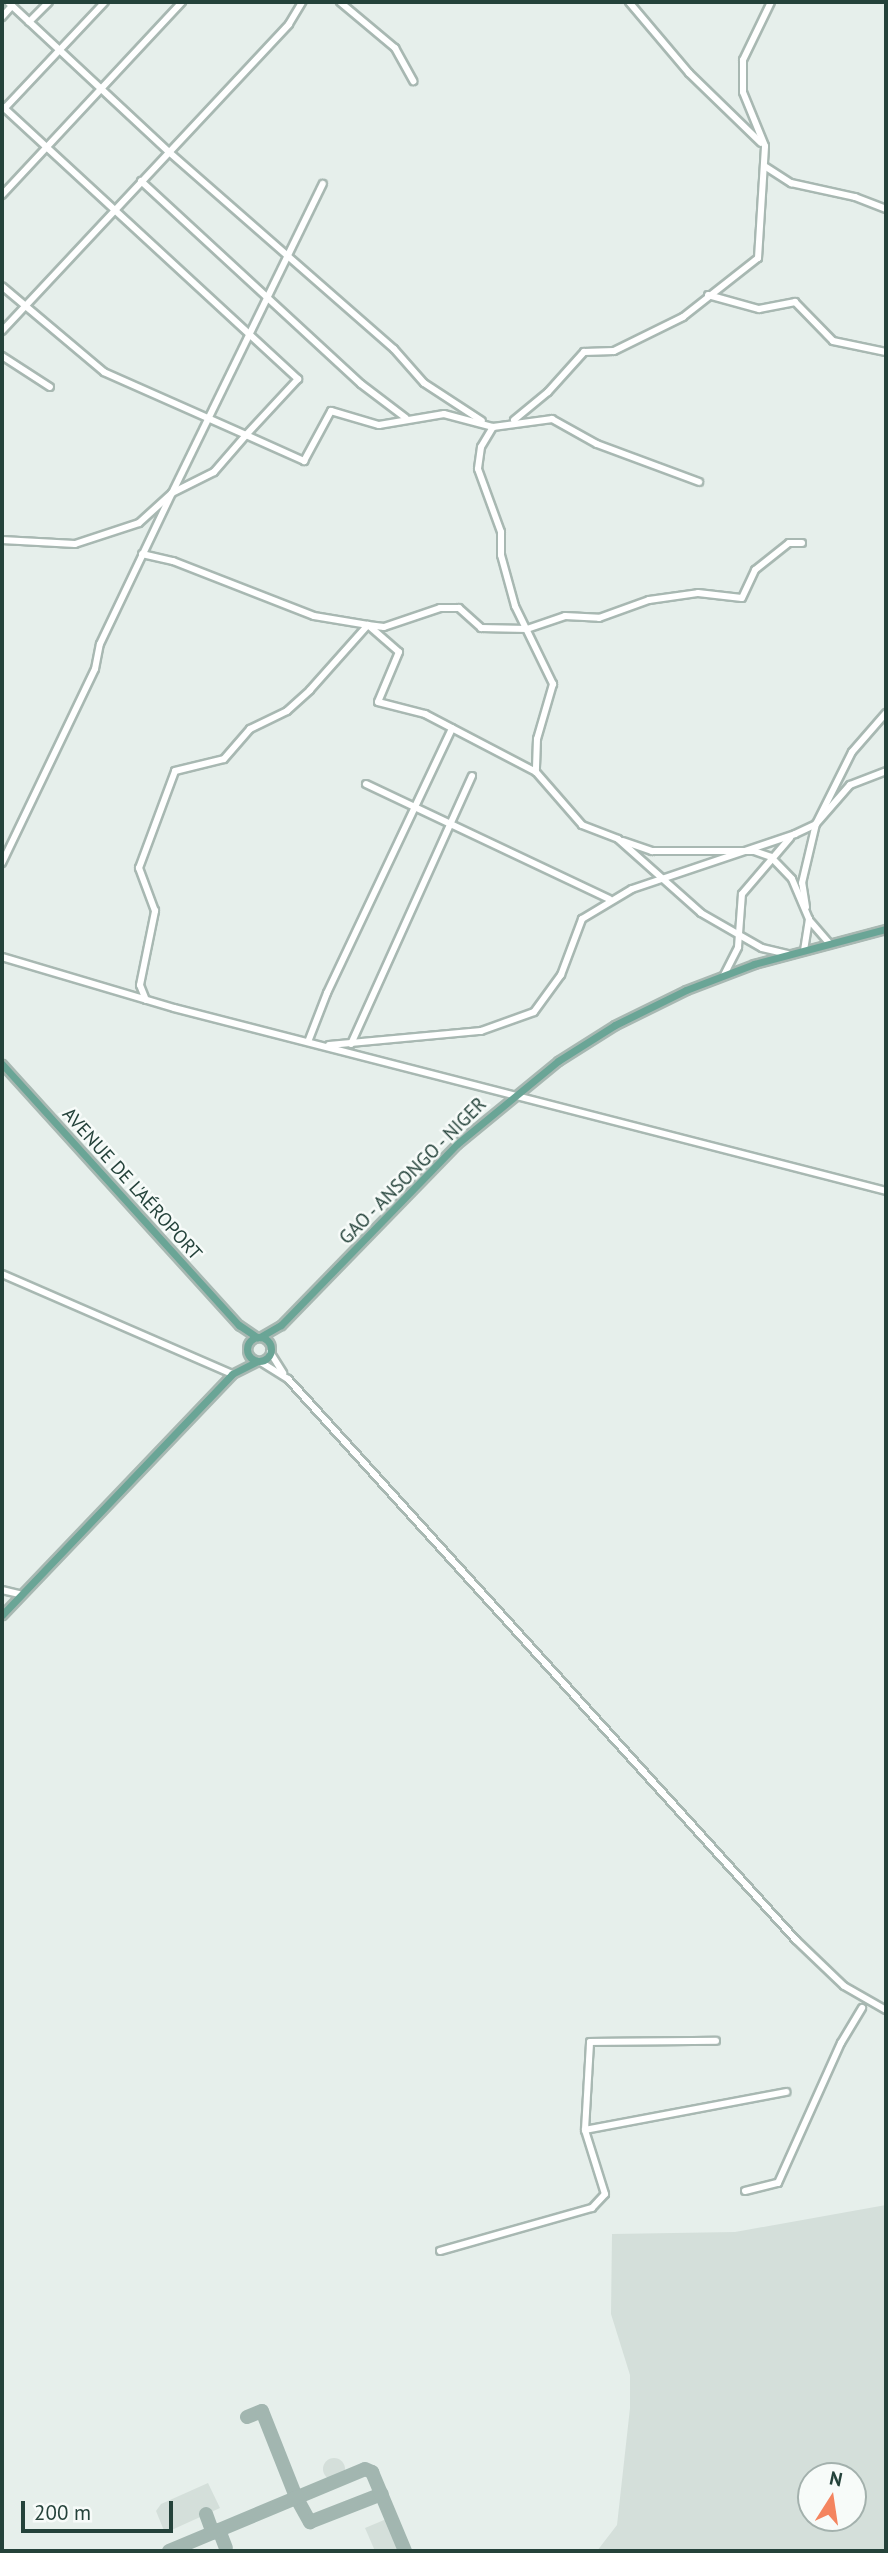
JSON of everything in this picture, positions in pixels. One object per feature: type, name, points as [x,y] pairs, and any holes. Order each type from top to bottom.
[{"type":"main road","name":"GAO - ANSONGO - NIGER","points":[[281,1325],[457,1144],[511,1096],[615,1025],[724,975],[804,949],[886,929]]},
{"type":"main road","name":"AVENUE DE L'AÉROPORT","points":[[2,1064],[239,1325]]},
{"type":"main road","points":[[239,1325],[259,1337],[271,1350]]},
{"type":"main road","points":[[239,1325],[247,1348],[258,1361]]},
{"type":"main road","points":[[235,1373],[247,1348],[259,1337],[281,1325]]},
{"type":"main road","points":[[2,1615],[235,1373],[258,1361],[271,1350],[281,1325]]},
{"type":"street","points":[[29,22],[49,2]]},
{"type":"street","points":[[2,540],[75,544],[139,523],[172,493],[214,472],[298,379],[248,338],[3,107],[60,52],[105,2]]},
{"type":"street","points":[[2,194],[182,2]]},
{"type":"street","points":[[2,331],[289,24],[302,2]]},
{"type":"street","points":[[340,2],[395,48],[413,81]]},
{"type":"street","points":[[629,2],[689,73],[765,146]]},
{"type":"street","points":[[513,421],[548,392],[584,352],[614,351],[683,317],[758,258],[766,167],[765,146],[743,92],[743,60],[771,2]]},
{"type":"street","points":[[2,17],[10,4],[169,152],[394,349],[424,383],[490,425]]},
{"type":"street","points":[[766,167],[792,183],[855,197],[886,209]]},
{"type":"street","points":[[141,181],[406,418]]},
{"type":"street","points":[[2,863],[95,669],[100,644],[142,554],[211,419],[248,338],[291,257],[323,184]]},
{"type":"street","points":[[2,286],[23,307],[104,372],[303,461],[331,411],[379,425],[406,418],[444,414],[490,425],[552,419],[597,444],[699,482]]},
{"type":"street","points":[[708,295],[759,309],[795,302],[833,341],[886,352]]},
{"type":"street","points":[[2,356],[50,387]]},
{"type":"street","points":[[490,425],[481,447],[478,469],[501,533],[501,555],[515,606],[553,684],[537,739],[536,772]]},
{"type":"street","points":[[142,554],[173,561],[314,616],[384,627],[440,608],[459,608],[481,628],[527,629],[565,616],[599,618],[649,600],[698,593],[742,598],[755,570],[789,543],[802,543]]},
{"type":"street","points":[[368,625],[399,652],[378,702],[425,714],[536,772],[582,825],[652,851],[754,850],[771,857],[792,878],[809,919],[829,943]]},
{"type":"street","points":[[146,1000],[140,985],[155,911],[139,868],[175,771],[224,759],[250,729],[287,711],[310,690],[368,625]]},
{"type":"street","points":[[804,949],[809,919],[802,883],[816,824],[852,752],[886,713]]},
{"type":"street","points":[[309,1042],[452,729]]},
{"type":"street","points":[[320,1045],[481,1031],[534,1012],[561,975],[582,919],[632,889],[754,850],[816,824],[850,785],[886,771]]},
{"type":"street","points":[[351,1044],[472,776]]},
{"type":"street","points":[[366,784],[609,899]]},
{"type":"street","points":[[724,975],[738,947],[742,894],[771,857],[795,834]]},
{"type":"street","points":[[618,839],[701,913],[762,948],[787,954]]},
{"type":"street","points":[[2,957],[146,1000],[886,1191]]},
{"type":"street","points":[[2,1275],[235,1373]]},
{"type":"street","points":[[271,1350],[284,1375],[796,1940],[844,1986],[886,2010]]},
{"type":"street","points":[[258,1361],[284,1375]]},
{"type":"street","points":[[2,1591],[20,1594]]},
{"type":"street","points":[[744,2191],[778,2183],[841,2043],[862,2008]]},
{"type":"street","points":[[440,2251],[592,2208],[605,2194],[585,2130],[590,2042],[716,2041]]},
{"type":"street","points":[[585,2130],[786,2092]]},
{"type":"shaded area","points":[[886,2205],[886,2551],[597,2551],[617,2525],[630,2408],[630,2375],[611,2314],[612,2234],[735,2232]]},
{"type":"shaded area","points":[[330,2458],[338,2458],[345,2465],[345,2473],[338,2480],[330,2480],[323,2473],[323,2465]]},
{"type":"shaded area","points":[[208,2483],[220,2508],[165,2533],[156,2511],[161,2504]]},
{"type":"shaded area","points":[[396,2515],[411,2551],[375,2551],[365,2528]]},
{"type":"taxiway","points":[[247,2417],[262,2411],[296,2497],[310,2522],[382,2494]]},
{"type":"taxiway","points":[[169,2551],[365,2469],[372,2472],[405,2551]]},
{"type":"taxiway","points":[[206,2514],[213,2533]]},
{"type":"taxiway","points":[[219,2530],[226,2548]]}]
